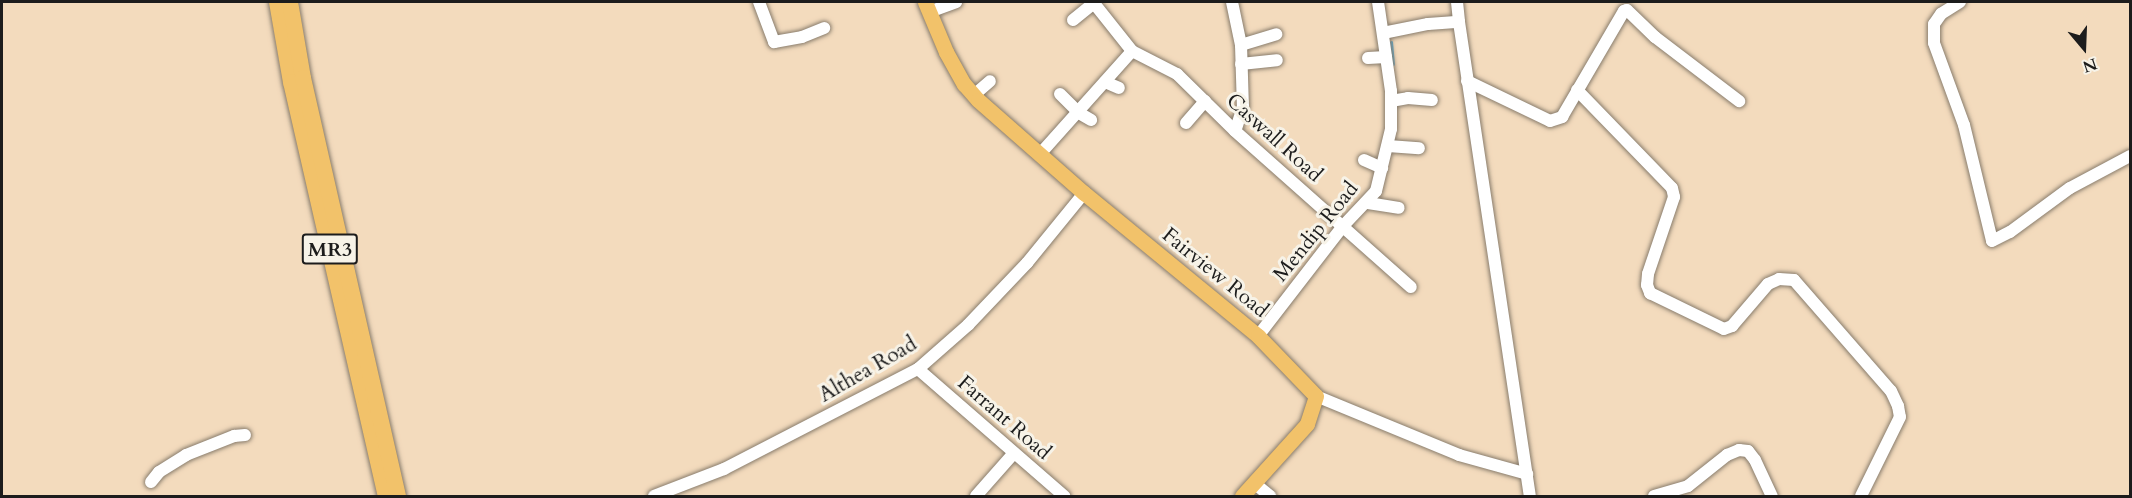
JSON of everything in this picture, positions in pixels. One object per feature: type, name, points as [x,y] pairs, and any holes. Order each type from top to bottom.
[{"type":"highway","name":"MR3","points":[[277,2],[289,72],[386,496]]},
{"type":"highway","name":"MR3","points":[[290,2],[303,78],[398,496]]},
{"type":"main road","name":"Fairview Road","points":[[927,7],[946,52],[974,95],[1084,193],[1258,336],[1316,396]]},
{"type":"main road","points":[[1242,496],[1307,424],[1316,396]]},
{"type":"street","points":[[759,2],[774,42],[802,38],[824,28]]},
{"type":"street","points":[[927,7],[956,2]]},
{"type":"street","points":[[1040,154],[1132,51],[1093,2],[1073,20]]},
{"type":"street","points":[[1232,2],[1241,45],[1243,107],[1235,131]]},
{"type":"street","name":"Mendip Road","points":[[1258,336],[1344,226],[1368,203],[1376,191],[1388,146],[1391,101],[1378,2]]},
{"type":"street","points":[[1456,2],[1530,496]]},
{"type":"street","points":[[1960,2],[1941,14],[1934,24],[1934,44],[1965,125],[1992,241],[2010,232],[2070,188],[2130,156]]},
{"type":"street","points":[[1467,81],[1550,121],[1562,117],[1576,90],[1624,11],[1627,10],[1655,38],[1739,101]]},
{"type":"street","points":[[1383,33],[1428,24],[1460,22]]},
{"type":"street","points":[[1241,45],[1276,34]]},
{"type":"street","name":"Caswall Road","points":[[1132,51],[1178,74],[1235,131],[1411,287]]},
{"type":"street","points":[[1368,58],[1386,57]]},
{"type":"street","points":[[1241,64],[1277,60]]},
{"type":"street","points":[[974,95],[990,81]]},
{"type":"street","points":[[1105,82],[1119,88]]},
{"type":"street","points":[[1576,90],[1672,188],[1674,197],[1648,274],[1647,285],[1650,293],[1724,329],[1732,326],[1768,284],[1779,279],[1794,280],[1891,391],[1900,417],[1861,496]]},
{"type":"street","points":[[1060,94],[1079,113],[1091,120]]},
{"type":"street","points":[[1391,101],[1408,98],[1432,100]]},
{"type":"street","points":[[1186,123],[1204,101]]},
{"type":"street","points":[[1388,146],[1419,148]]},
{"type":"street","points":[[1364,160],[1382,168]]},
{"type":"street","name":"Althea Road","points":[[654,496],[724,469],[918,369],[968,325],[1020,270],[1084,193]]},
{"type":"street","points":[[1368,203],[1399,208]]},
{"type":"street","name":"Farrant Road","points":[[918,369],[1064,496]]},
{"type":"street","name":"Fairview Road","points":[[1316,396],[1459,455],[1527,474]]},
{"type":"street","points":[[151,482],[166,467],[186,455],[234,436],[245,435]]},
{"type":"street","points":[[1654,496],[1688,486],[1727,455],[1739,450],[1748,451],[1755,460],[1772,496]]},
{"type":"street","points":[[976,496],[1014,453]]},
{"type":"street","points":[[1254,483],[1270,496]]},
{"type":"waterway","points":[[1391,42],[1393,64]]}]
